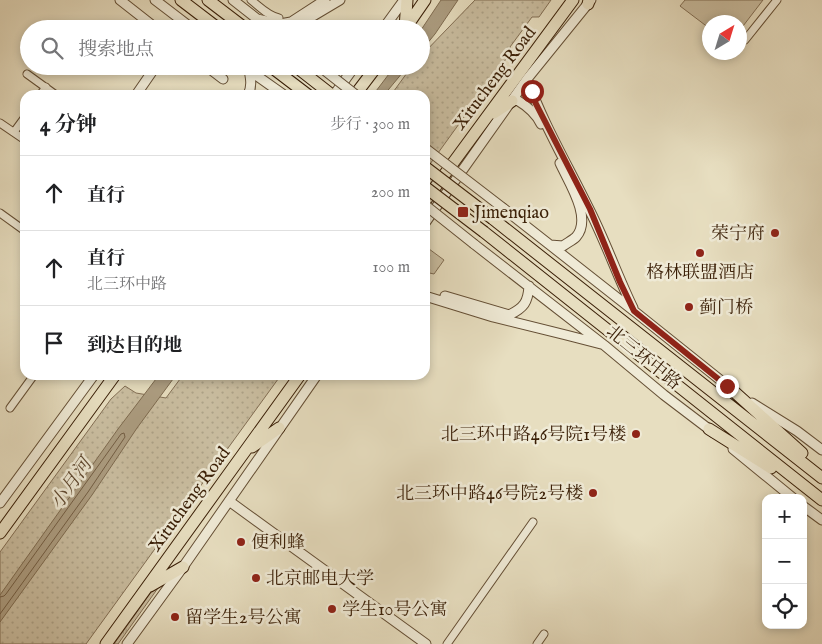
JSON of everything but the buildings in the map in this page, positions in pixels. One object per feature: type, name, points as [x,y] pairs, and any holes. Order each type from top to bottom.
[{"type":"highway","points":[[181,0],[208,20]]},
{"type":"highway","points":[[208,0],[234,20]]},
{"type":"highway","points":[[405,20],[406,0]]},
{"type":"highway","points":[[411,20],[425,0]]},
{"type":"highway","name":"Xitucheng Road","points":[[430,194],[573,0]]},
{"type":"highway","points":[[527,79],[531,58]]},
{"type":"highway","points":[[282,75],[301,90]]},
{"type":"highway","points":[[306,75],[326,90]]},
{"type":"highway","points":[[360,90],[370,75]]},
{"type":"highway","points":[[486,118],[512,101]]},
{"type":"highway","points":[[430,171],[822,478]]},
{"type":"highway","points":[[430,191],[821,499]]},
{"type":"highway","points":[[0,533],[111,380]]},
{"type":"highway","name":"Xitucheng Road","points":[[106,644],[296,380]]},
{"type":"highway","points":[[730,388],[822,471]]},
{"type":"highway","points":[[246,450],[279,428]]},
{"type":"highway","points":[[709,429],[821,499]]},
{"type":"highway","points":[[146,588],[183,567]]},
{"type":"street","points":[[120,0],[146,20]]},
{"type":"street","points":[[155,0],[181,20]]},
{"type":"street","points":[[233,0],[258,19],[262,20]]},
{"type":"street","points":[[251,0],[268,14],[280,18]]},
{"type":"street","points":[[294,20],[324,0]]},
{"type":"street","points":[[306,20],[340,0]]},
{"type":"street","points":[[390,20],[406,0]]},
{"type":"street","points":[[747,38],[777,0]]},
{"type":"street","points":[[430,216],[527,79],[590,1]]},
{"type":"street","points":[[28,75],[50,90]]},
{"type":"street","points":[[139,90],[150,75]]},
{"type":"street","points":[[217,75],[222,79]]},
{"type":"street","points":[[249,75],[251,79],[250,90]]},
{"type":"street","points":[[256,75],[276,90]]},
{"type":"street","points":[[330,75],[350,90]]},
{"type":"street","points":[[337,90],[348,75]]},
{"type":"street","points":[[527,79],[534,100],[590,209],[634,311]]},
{"type":"street","points":[[257,90],[259,87],[268,84]]},
{"type":"street","points":[[512,101],[517,100],[537,116],[581,207],[582,224],[577,236],[563,246],[549,245]]},
{"type":"street","points":[[0,123],[20,136]]},
{"type":"street","points":[[14,132],[20,124]]},
{"type":"street","name":"北三环中路","points":[[430,152],[730,388],[797,431],[822,450]]},
{"type":"street","name":"北三环中路","points":[[430,209],[709,429],[788,494]]},
{"type":"street","points":[[0,213],[20,227]]},
{"type":"street","points":[[430,292],[509,315],[523,306],[528,297],[529,286]]},
{"type":"street","points":[[430,298],[493,317],[604,346]]},
{"type":"street","points":[[10,408],[30,380]]},
{"type":"street","points":[[0,503],[88,380]]},
{"type":"street","name":"Xitucheng Road","points":[[127,644],[314,380]]},
{"type":"street","points":[[229,501],[426,644]]},
{"type":"street","points":[[807,509],[822,520]]},
{"type":"street","points":[[447,644],[533,522]]},
{"type":"street","points":[[537,644],[544,634]]},
{"type":"green space","points":[[475,0],[551,0],[539,17],[532,17],[510,47],[511,52],[430,164],[430,90],[395,90],[405,75],[430,75],[430,47]]},
{"type":"green space","points":[[685,0],[763,0],[747,21],[747,15],[702,15],[702,23],[680,6]]},
{"type":"green space","points":[[430,250],[444,260],[434,274],[430,273]]},
{"type":"green space","points":[[179,380],[277,380],[86,644],[0,644],[0,552],[111,399],[125,386],[136,393],[166,398]]},
{"type":"green space","points":[[163,581],[118,644],[114,644],[157,584]]},
{"type":"water","points":[[441,0],[458,0],[430,40],[430,20],[428,20]]},
{"type":"water","points":[[388,75],[401,75],[388,90],[377,90]]},
{"type":"water","points":[[155,380],[172,380],[0,622],[0,595]]},
{"type":"place","name":"Jimenqiao","points":[[463,212]]},
{"type":"place","name":"荣宁府","points":[[775,233]]},
{"type":"place","name":"格林联盟酒店","points":[[700,253]]},
{"type":"place","name":"蓟门桥","points":[[689,307]]},
{"type":"place","name":"北三环中路46号院1号楼","points":[[636,434]]},
{"type":"place","name":"北三环中路46号院2号楼","points":[[593,493]]},
{"type":"place","name":"便利蜂","points":[[241,542]]},
{"type":"place","name":"北京邮电大学","points":[[256,578]]},
{"type":"place","name":"学生10号公寓","points":[[332,609]]},
{"type":"place","name":"留学生2号公寓","points":[[175,617]]},
{"type":"route","points":[[532,91],[534,100],[590,209],[634,311],[727,386]]},
{"type":"water label","name":"小月河","points":[[70,483]]}]
